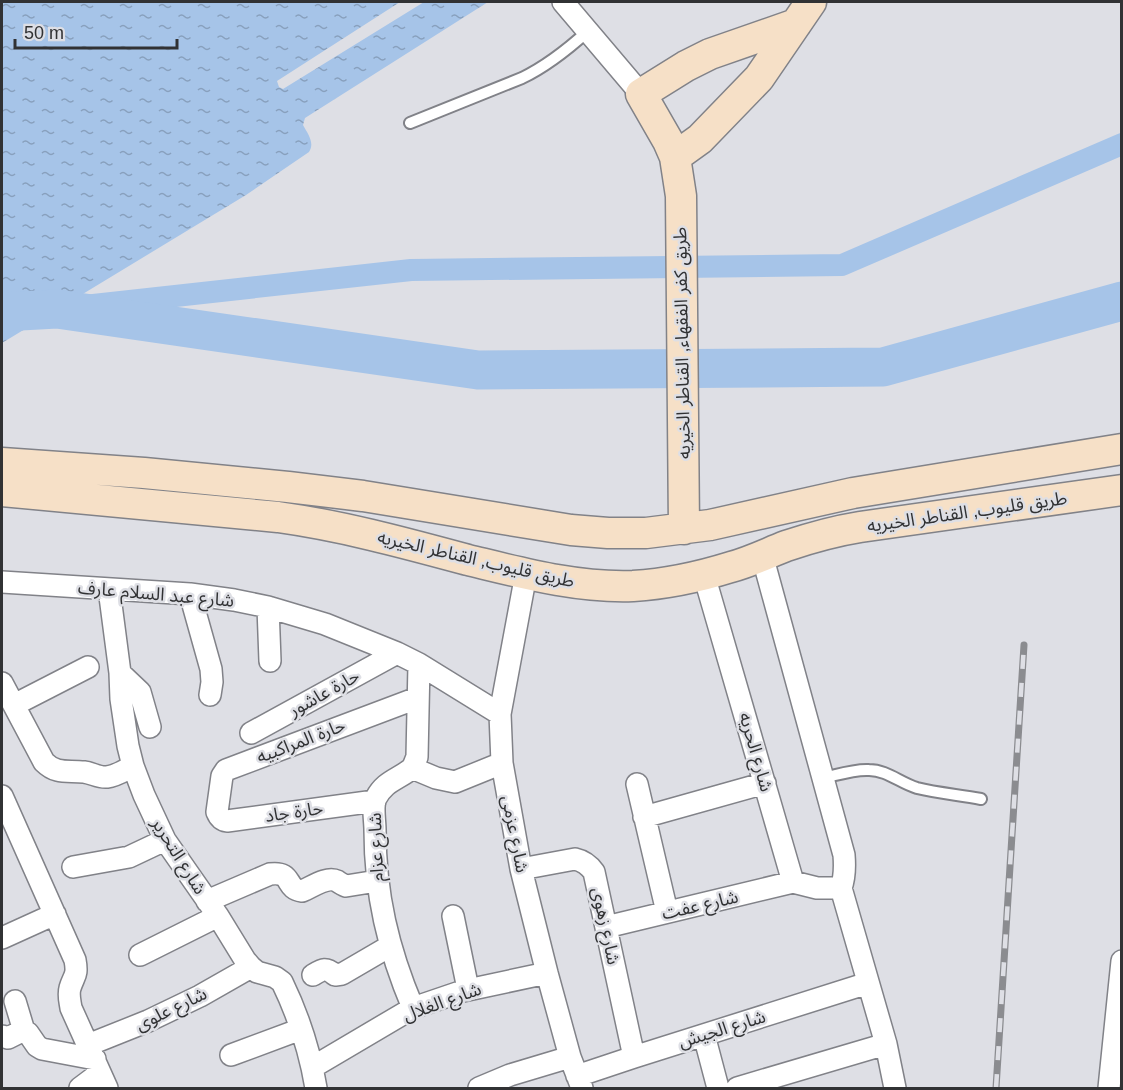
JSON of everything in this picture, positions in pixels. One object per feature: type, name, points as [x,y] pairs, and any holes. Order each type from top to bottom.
[{"type":"main road","points":[[640,94],[710,54],[804,13]]},
{"type":"main road","points":[[675,157],[706,133],[759,78],[804,13]]},
{"type":"main road","name":"طريق كفر الفقهاء, القناطر الخيريه","points":[[640,94],[675,157],[681,196],[684,529]]},
{"type":"main road","name":"طريق قليوب, القناطر الخيريه","points":[[2,463],[144,473],[313,489],[571,530],[646,533],[710,525],[853,494],[1122,449]]},
{"type":"main road","name":"طريق قليوب, القناطر الخيريه","points":[[2,491],[309,521],[526,574],[561,581],[621,585],[669,582],[704,575],[734,567],[762,555],[835,531],[1122,490]]},
{"type":"street","name":"طريق كفر الفقهاء, القناطر الخيريه","points":[[563,2],[640,94]]},
{"type":"street","points":[[762,555],[844,855],[844,878],[840,888],[886,1044],[895,1089]]},
{"type":"street","name":"شارع عزمى","points":[[526,574],[500,714],[502,763],[521,868],[547,973],[576,1074]]},
{"type":"street","name":"شارع الحريه","points":[[704,575],[793,882]]},
{"type":"street","name":"شارع عبد السلام عارف","points":[[2,582],[190,594],[268,607],[325,624],[397,652],[500,714]]},
{"type":"street","name":"شارع التحرير","points":[[109,589],[120,673],[121,699],[133,766],[165,840],[251,968]]},
{"type":"street","points":[[190,594],[211,669],[210,695]]},
{"type":"street","points":[[268,607],[270,661]]},
{"type":"street","name":"حارة عاشور","points":[[251,733],[397,652]]},
{"type":"street","points":[[418,664],[417,757],[412,768],[436,778],[455,782],[502,763]]},
{"type":"street","points":[[14,705],[88,667]]},
{"type":"street","points":[[120,673],[140,692],[150,727]]},
{"type":"street","points":[[2,683],[44,762],[50,768],[109,777],[133,766]]},
{"type":"street","name":"حارة المراكبيه","points":[[218,812],[222,776],[226,770],[417,698]]},
{"type":"street","name":"شارع عزام","points":[[412,768],[385,785],[375,801],[375,855],[377,881],[390,945],[413,1008]]},
{"type":"street","points":[[645,818],[765,783]]},
{"type":"street","points":[[637,784],[667,912]]},
{"type":"street","points":[[2,796],[75,960],[77,969],[70,987],[69,998],[71,1008],[98,1066]]},
{"type":"street","name":"حارة جاد","points":[[218,812],[219,817],[227,821],[375,801]]},
{"type":"street","points":[[73,867],[129,857],[165,840]]},
{"type":"street","name":"شارع زهوى","points":[[521,868],[575,859],[583,861],[594,872],[634,1057]]},
{"type":"street","points":[[140,955],[270,874],[283,874],[293,888],[300,891],[323,881],[336,880],[346,886],[377,881]]},
{"type":"street","points":[[793,882],[817,888],[840,888]]},
{"type":"street","name":"شارع عفت","points":[[606,927],[793,882]]},
{"type":"street","points":[[2,938],[55,914]]},
{"type":"street","points":[[453,916],[468,989]]},
{"type":"street","points":[[313,975],[323,969],[328,969],[335,975],[342,974],[390,945]]},
{"type":"street","points":[[1109,1089],[1122,961]]},
{"type":"street","points":[[251,968],[257,972],[275,976],[282,982],[301,1029],[313,1067],[316,1089]]},
{"type":"street","name":"شارع علوى","points":[[80,1089],[98,1066],[147,1021],[251,968]]},
{"type":"street","name":"شارع الغلال","points":[[313,1067],[413,1008],[468,989],[547,973]]},
{"type":"street","name":"شارع الجيش","points":[[479,1089],[510,1076],[576,1074],[868,983]]},
{"type":"street","points":[[15,1001],[24,1031],[28,1033],[33,1042],[42,1048],[98,1066]]},
{"type":"street","points":[[231,1055],[301,1029]]},
{"type":"street","points":[[2,1036],[8,1038],[24,1031]]},
{"type":"street","points":[[704,1035],[718,1089]]},
{"type":"street","points":[[737,1089],[886,1044]]},
{"type":"lane","points":[[410,123],[538,70],[569,49],[588,31]]},
{"type":"lane","points":[[823,778],[872,770],[882,772],[917,788],[981,799]]},
{"type":"water","points":[[2,2],[400,2],[277,81],[279,87],[283,89],[424,2],[488,2],[305,118],[303,125],[311,142],[309,152],[246,195],[2,343]]},
{"type":"waterway","points":[[57,309],[411,270],[842,265],[1122,144]]},
{"type":"waterway","points":[[2,312],[57,309],[478,370],[883,367],[1122,301]]},
{"type":"railway","points":[[996,1088],[1024,645]]}]
